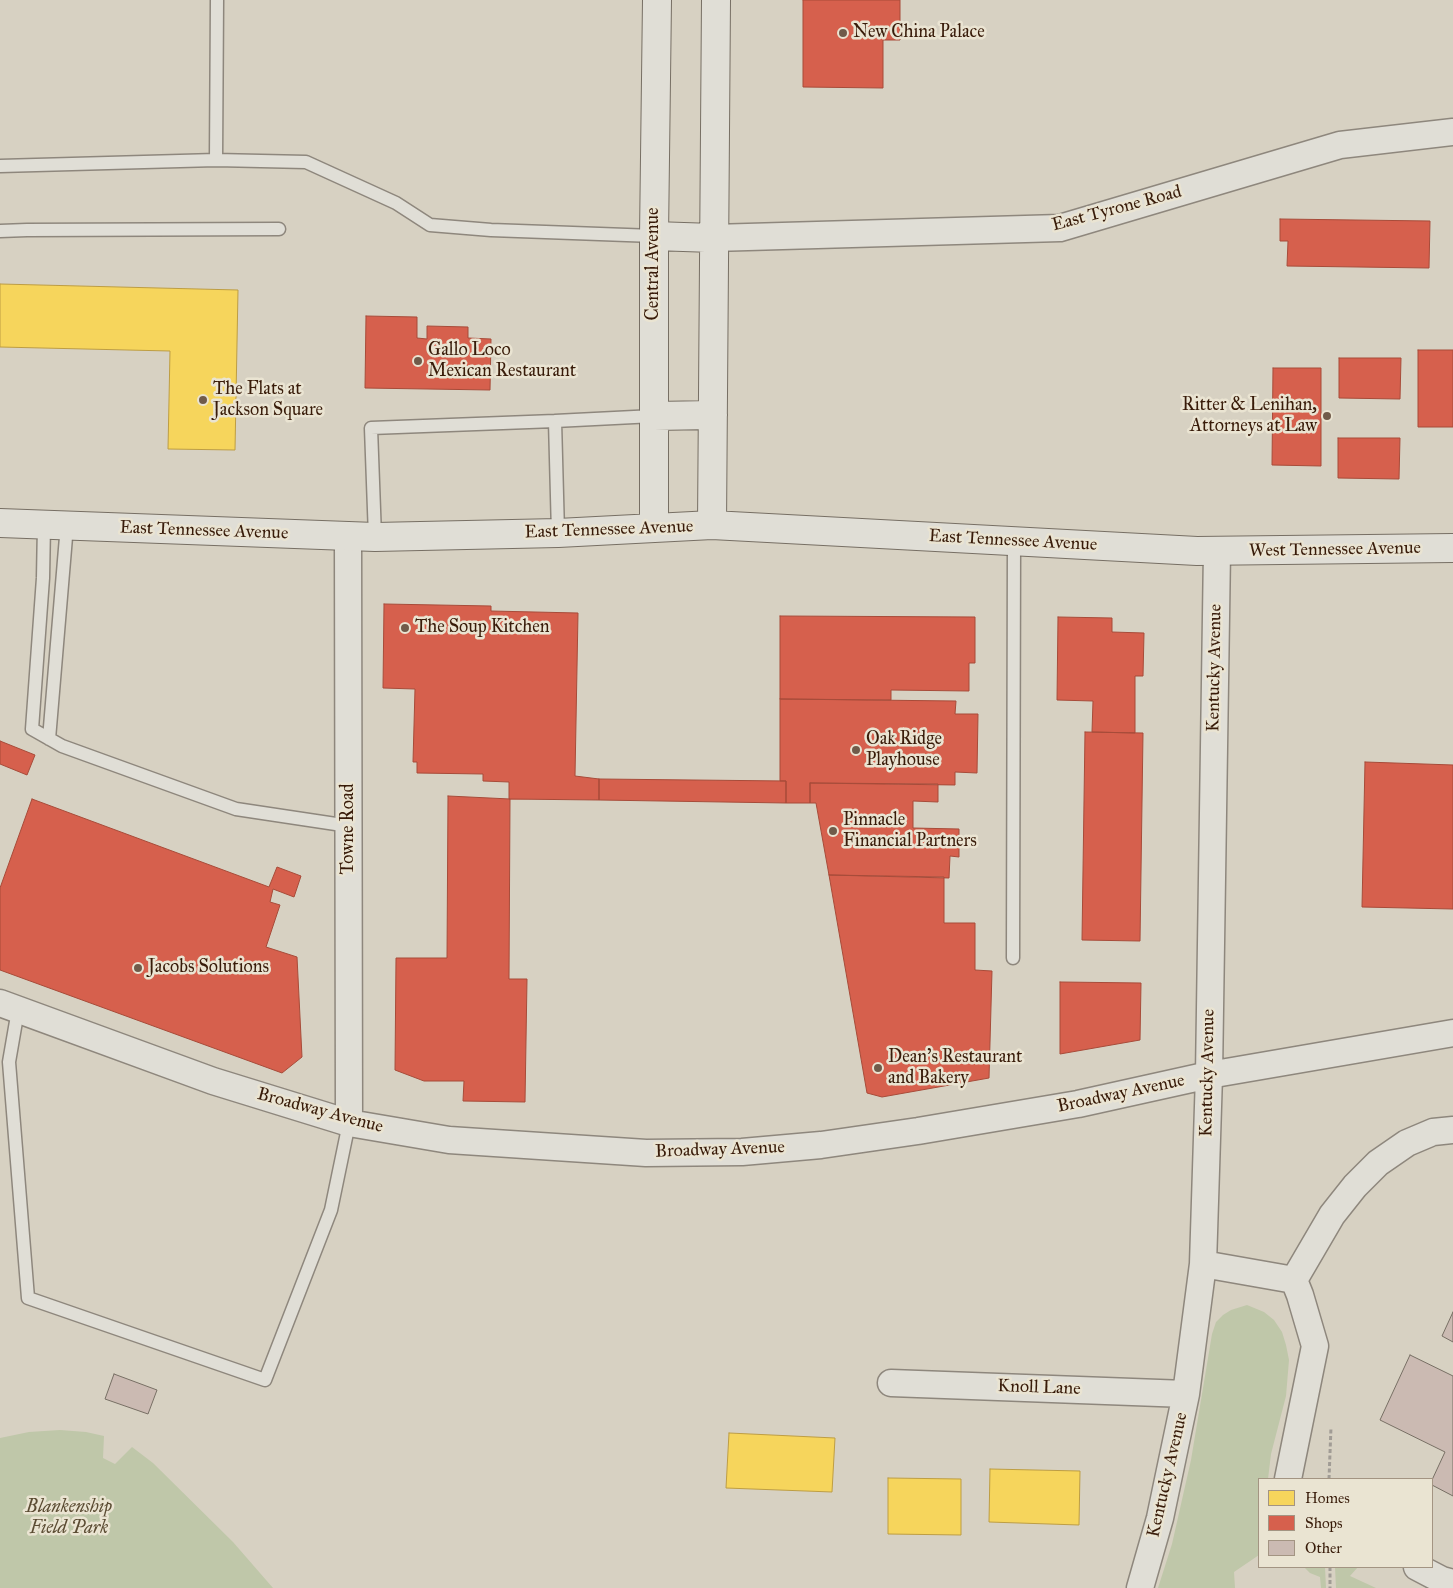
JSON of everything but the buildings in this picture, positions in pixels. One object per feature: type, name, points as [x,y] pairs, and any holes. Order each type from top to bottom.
[{"type":"street","name":"Central Avenue","points":[[654,528],[654,236],[657,0]]},
{"type":"street","points":[[712,525],[716,0]]},
{"type":"street","name":"East Tyrone Road","points":[[713,238],[1060,228],[1340,145],[1453,132]]},
{"type":"street","points":[[654,236],[713,238]]},
{"type":"street","points":[[654,416],[713,415]]},
{"type":"street","name":"East Tennessee Avenue","points":[[0,524],[348,536],[558,533],[712,525],[1217,551]]},
{"type":"street","name":"Towne Road","points":[[348,536],[349,1123]]},
{"type":"street","name":"West Tennessee Avenue","points":[[1217,551],[1453,548]]},
{"type":"street","name":"Kentucky Avenue","points":[[1140,1588],[1160,1518],[1186,1394],[1202,1264],[1209,1075],[1217,551]]},
{"type":"street","name":"Broadway Avenue","points":[[9,1006],[213,1081],[349,1123],[449,1140],[646,1153],[742,1152],[821,1145],[918,1131],[1078,1104],[1209,1075],[1453,1033]]},
{"type":"street","points":[[1294,1280],[1332,1215],[1354,1186],[1378,1163],[1407,1143],[1433,1132],[1453,1130]]},
{"type":"street","points":[[1202,1264],[1294,1280]]},
{"type":"street","points":[[1288,1478],[1315,1346],[1294,1280]]},
{"type":"street","name":"Knoll Lane","points":[[891,1383],[1186,1394]]},
{"type":"street","points":[[1419,1568],[1442,1580],[1453,1583]]},
{"type":"lane","points":[[216,160],[217,0]]},
{"type":"lane","points":[[0,166],[216,160],[306,162],[396,203],[430,225],[491,230],[654,236]]},
{"type":"lane","points":[[0,231],[280,229]]},
{"type":"lane","points":[[376,536],[371,428],[654,416]]},
{"type":"lane","points":[[555,421],[558,533]]},
{"type":"lane","points":[[55,525],[43,578],[32,729],[62,746],[236,809],[348,826]]},
{"type":"lane","points":[[49,739],[55,525]]},
{"type":"lane","points":[[1013,958],[1014,541]]},
{"type":"lane","points":[[9,1006],[8,1062],[28,1298],[265,1380],[332,1210],[349,1123]]},
{"type":"path","points":[[1330,1568],[1330,1588]]},
{"type":"green space","points":[[1247,1305],[1264,1312],[1274,1320],[1282,1332],[1289,1360],[1286,1396],[1271,1454],[1268,1478],[1258,1478],[1258,1556],[1234,1572],[1235,1588],[1158,1588],[1172,1544],[1191,1460],[1212,1334],[1216,1322],[1231,1310]]},
{"type":"green space","name":"Blankenship Field Park","points":[[60,1430],[86,1432],[104,1436],[103,1458],[115,1464],[132,1447],[153,1463],[233,1542],[273,1588],[0,1588],[0,1438],[29,1432]]},
{"type":"green space","points":[[1305,1568],[1325,1568],[1326,1588],[1321,1588],[1320,1577],[1310,1573]]},
{"type":"green space","points":[[1335,1568],[1357,1568],[1350,1576],[1376,1588],[1336,1588]]},
{"type":"place","name":"New China Palace","points":[[843,33]]},
{"type":"place","name":"Gallo Loco Mexican Restaurant","points":[[418,361]]},
{"type":"place","name":"The Flats at Jackson Square","points":[[203,400]]},
{"type":"place","name":"Ritter & Lenihan, Attorneys at Law","points":[[1327,416]]},
{"type":"place","name":"The Soup Kitchen","points":[[405,628]]},
{"type":"place","name":"Oak Ridge Playhouse","points":[[856,750]]},
{"type":"place","name":"Pinnacle Financial Partners","points":[[833,831]]},
{"type":"place","name":"Jacobs Solutions","points":[[138,968]]},
{"type":"place","name":"Dean's Restaurant and Bakery","points":[[878,1068]]}]
